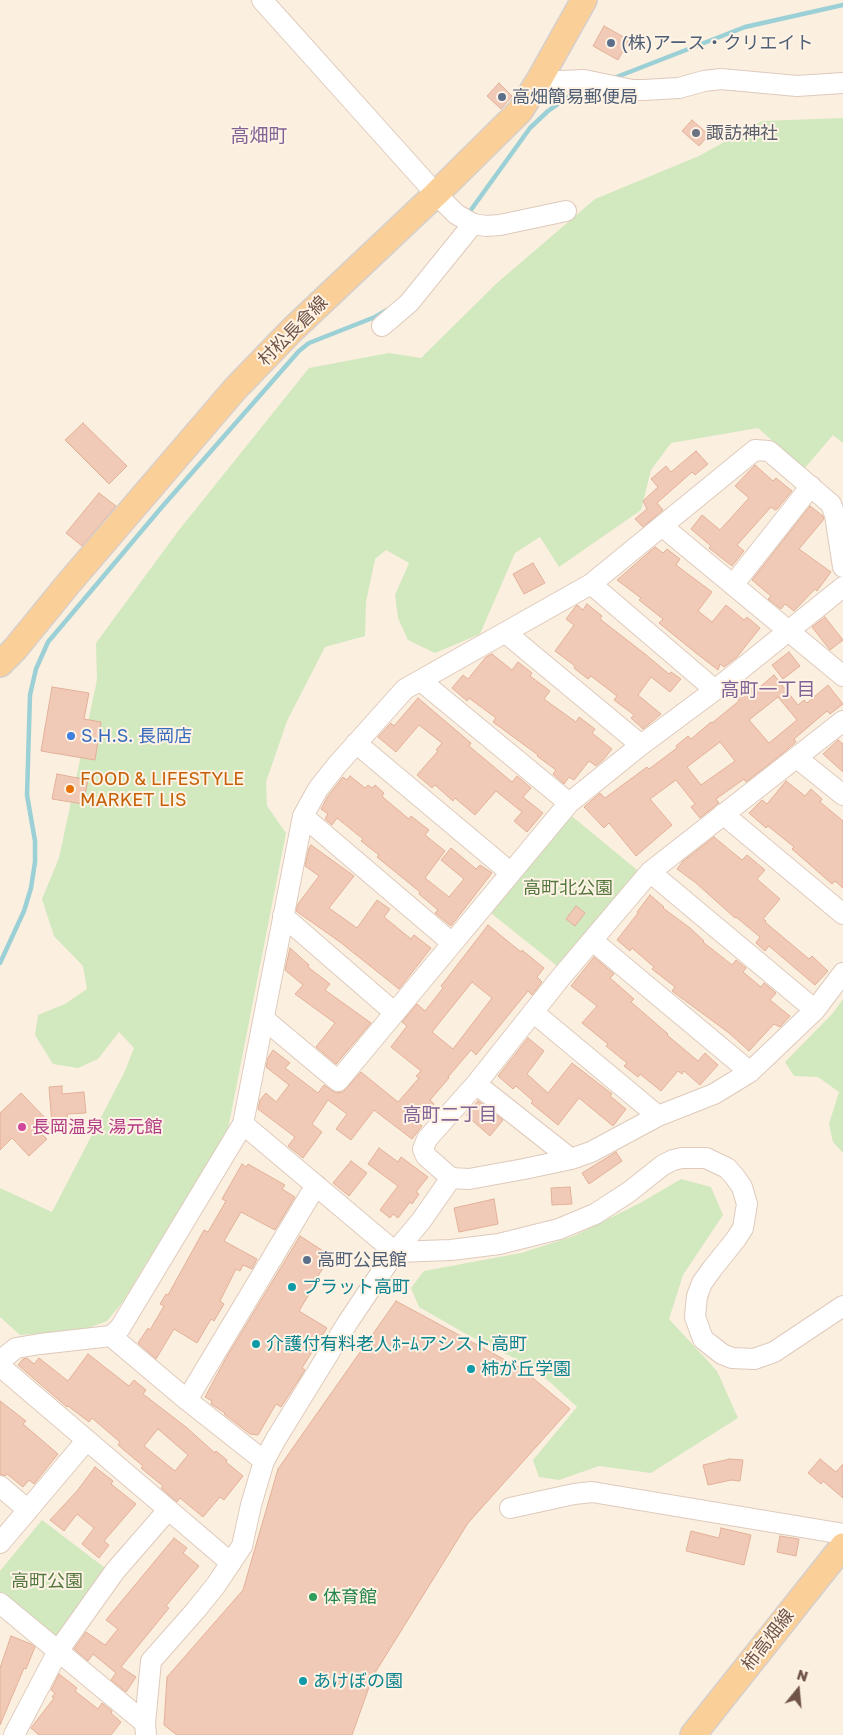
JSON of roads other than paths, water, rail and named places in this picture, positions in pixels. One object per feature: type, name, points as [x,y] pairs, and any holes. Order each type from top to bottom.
[{"type":"main road","name":"村松長倉線","points":[[0,664],[16,649],[68,584],[235,389],[299,323],[436,194],[520,111],[584,0]]},
{"type":"main road","name":"柿高畑線","points":[[693,1735],[843,1546]]},
{"type":"street","points":[[262,0],[436,194],[465,219],[486,226],[500,225],[566,211]]},
{"type":"street","points":[[538,82],[571,79],[644,90],[679,88],[704,81],[721,79],[797,86],[843,83]]},
{"type":"street","points":[[382,326],[409,303],[465,219]]},
{"type":"street","points":[[0,1361],[16,1348],[111,1336],[120,1328],[243,1124],[303,816],[318,789],[356,743],[405,689],[591,584],[755,450],[769,451],[831,504],[835,515],[843,566]]},
{"type":"street","points":[[733,585],[810,486]]},
{"type":"street","points":[[662,526],[843,676]]},
{"type":"street","points":[[591,584],[715,690]]},
{"type":"street","points":[[264,1018],[338,1081],[569,803],[641,745],[715,690],[843,587]]},
{"type":"street","points":[[506,633],[641,745]]},
{"type":"street","points":[[421,681],[569,803]]},
{"type":"street","points":[[843,721],[650,872],[533,1012],[476,1084],[427,1139],[423,1149],[426,1156],[451,1178],[469,1178],[571,1159],[591,1152],[658,1116],[714,1094],[750,1072],[814,1010],[843,973]]},
{"type":"street","points":[[356,743],[511,873]]},
{"type":"street","points":[[797,758],[843,795]]},
{"type":"street","points":[[723,814],[843,914]]},
{"type":"street","points":[[303,816],[452,943]]},
{"type":"street","points":[[650,872],[814,1010]]},
{"type":"street","points":[[283,916],[395,1013]]},
{"type":"street","points":[[593,941],[750,1072]]},
{"type":"street","points":[[533,1012],[658,1116]]},
{"type":"street","points":[[476,1084],[571,1159]]},
{"type":"street","points":[[243,1124],[395,1252],[451,1250],[499,1244],[559,1230],[595,1214],[663,1165],[673,1160],[706,1158],[727,1168],[742,1187],[747,1204],[743,1228],[731,1246],[712,1268],[702,1283],[697,1296],[695,1317],[703,1339],[722,1354],[732,1358],[754,1360],[774,1352],[843,1306]]},
{"type":"street","points":[[145,1729],[151,1661],[196,1610],[242,1546],[251,1505],[264,1461],[276,1439],[348,1322],[395,1252],[451,1178]]},
{"type":"street","points":[[187,1400],[316,1185]]},
{"type":"street","points":[[111,1336],[264,1461]]},
{"type":"street","points":[[0,1366],[231,1563]]},
{"type":"street","points":[[0,1543],[86,1441]]},
{"type":"street","points":[[0,1486],[28,1510]]},
{"type":"street","points":[[510,1508],[592,1492],[843,1534]]},
{"type":"street","points":[[14,1735],[58,1651],[115,1571],[168,1510]]},
{"type":"street","points":[[0,1603],[58,1651],[145,1729]]},
{"type":"waterway","points":[[614,78],[745,27],[843,5]]},
{"type":"waterway","points":[[468,214],[530,128],[548,111],[571,95],[588,88]]},
{"type":"waterway","points":[[0,963],[24,911],[31,888],[35,862],[35,841],[27,795],[30,695],[36,669],[48,642],[161,508],[299,351],[309,343],[375,317],[387,310]]},
{"type":"place","name":"(株)アース・クリエイト","points":[[611,43]]},
{"type":"place","name":"高畑簡易郵便局","points":[[502,97]]},
{"type":"place","name":"諏訪神社","points":[[696,133]]},
{"type":"place","name":"S.H.S. 長岡店","points":[[71,736]]},
{"type":"place","name":"FOOD & LIFESTYLE MARKET LIS","points":[[70,789]]},
{"type":"place","name":"長岡温泉 湯元館","points":[[22,1127]]},
{"type":"place","name":"高町公民館","points":[[307,1260]]},
{"type":"place","name":"プラット高町","points":[[292,1287]]},
{"type":"place","name":"介護付有料老人ﾎｰﾑアシスト高町","points":[[256,1344]]},
{"type":"place","name":"柿が丘学園","points":[[471,1369]]},
{"type":"place","name":"体育館","points":[[313,1597]]},
{"type":"place","name":"あけぼの園","points":[[303,1681]]},
{"type":"district","name":"高畑町","points":[[259,136]]},
{"type":"district","name":"高町一丁目","points":[[768,690]]},
{"type":"district","name":"高町二丁目","points":[[450,1115]]},
{"type":"park label","name":"高町北公園","points":[[568,888]]},
{"type":"park label","name":"高町公園","points":[[47,1581]]}]
